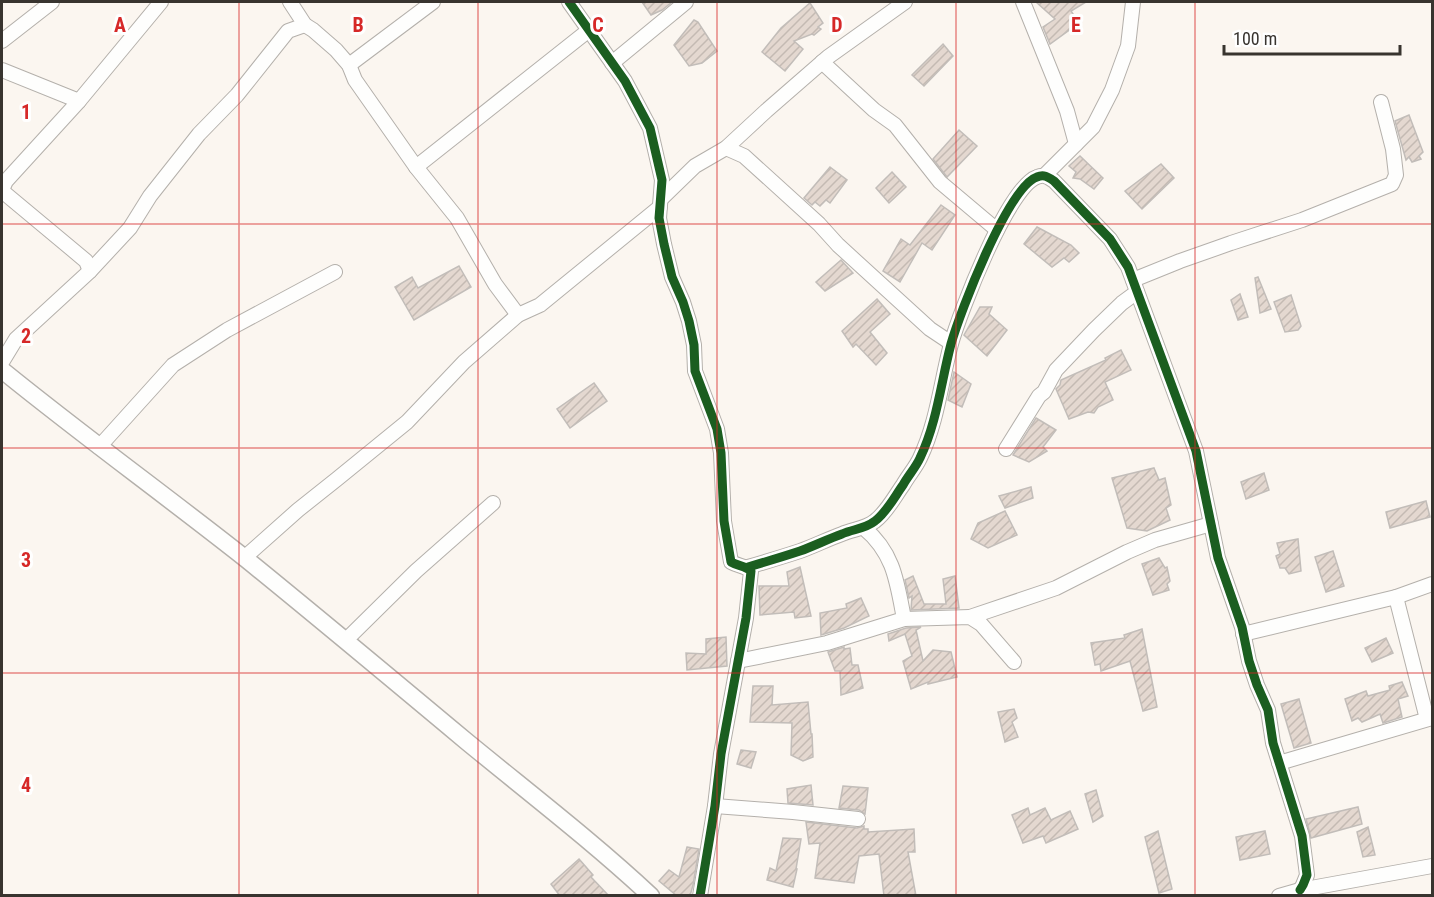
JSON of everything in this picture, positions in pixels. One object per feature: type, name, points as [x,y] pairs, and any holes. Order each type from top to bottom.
[{"type":"street","points":[[2,41],[52,2]]},
{"type":"street","points":[[90,271],[86,261],[2,190],[6,181],[79,102],[161,2]]},
{"type":"street","points":[[290,2],[305,25],[336,50],[349,65],[355,80],[416,167],[457,218],[495,284],[518,315]]},
{"type":"street","points":[[349,65],[433,2]]},
{"type":"street","points":[[612,63],[686,2]]},
{"type":"street","points":[[244,558],[298,510],[407,422],[464,362],[518,315],[540,305],[660,203],[695,166],[726,148],[822,62],[905,2]]},
{"type":"street","points":[[1023,2],[1067,111],[1076,144]]},
{"type":"street","points":[[575,4],[589,30],[625,81],[650,128],[662,180],[659,218],[672,277],[683,302],[694,345],[695,371],[717,429],[721,453],[724,521],[731,562],[747,567],[864,528],[885,510],[920,459],[940,395],[951,343],[969,294],[997,230],[1017,197],[1031,180],[1045,175],[1093,127],[1112,90],[1128,46],[1133,2]]},
{"type":"street","points":[[2,362],[16,339],[90,271],[130,228],[150,196],[199,134],[237,95],[288,31],[305,25]]},
{"type":"street","points":[[416,167],[589,30]]},
{"type":"street","points":[[822,62],[874,110],[895,124],[940,182],[997,230]]},
{"type":"street","points":[[2,70],[79,102]]},
{"type":"street","points":[[1006,449],[1056,370],[1122,303],[1135,286],[1180,261],[1302,220],[1392,184],[1396,175],[1393,148],[1381,102]]},
{"type":"street","points":[[726,148],[744,156],[930,329],[951,343]]},
{"type":"street","points":[[1045,175],[1054,181],[1110,239],[1128,267],[1196,451],[1218,558],[1243,634],[1249,661],[1268,710],[1273,743],[1302,836],[1307,876],[1301,893]]},
{"type":"street","points":[[99,447],[173,364],[227,330],[335,272]]},
{"type":"street","points":[[2,370],[346,640],[609,857],[651,896]]},
{"type":"street","points":[[346,640],[416,571],[493,503]]},
{"type":"street","points":[[738,661],[827,643],[904,619],[970,617],[1056,588],[1155,540],[1211,524]]},
{"type":"street","points":[[864,528],[877,538],[890,561],[897,581],[904,619]]},
{"type":"street","points":[[700,896],[716,806],[721,754],[750,592],[751,571],[747,567]]},
{"type":"street","points":[[1243,634],[1396,597],[1432,584]]},
{"type":"street","points":[[1279,763],[1430,718],[1396,597]]},
{"type":"street","points":[[970,617],[981,624],[1014,662]]},
{"type":"street","points":[[716,806],[858,819]]},
{"type":"street","points":[[1279,896],[1432,866]]},
{"type":"building","points":[[642,2],[672,2],[651,15]]},
{"type":"building","points":[[1036,2],[1086,2],[1071,11],[1079,23],[1050,44],[1043,27],[1055,19]]},
{"type":"building","points":[[810,3],[823,23],[818,27],[821,29],[814,35],[794,41],[803,49],[785,71],[762,52],[781,28]]},
{"type":"building","points":[[694,20],[698,22],[717,51],[702,63],[689,66],[674,45]]},
{"type":"building","points":[[943,44],[953,56],[924,86],[912,75]]},
{"type":"building","points":[[1409,115],[1423,152],[1419,156],[1421,159],[1412,162],[1409,157],[1406,160],[1395,121]]},
{"type":"building","points":[[959,130],[977,146],[947,177],[933,159]]},
{"type":"building","points":[[1080,156],[1103,178],[1094,189],[1080,179],[1073,178],[1076,172],[1069,166]]},
{"type":"building","points":[[1161,164],[1174,178],[1142,209],[1125,191]]},
{"type":"building","points":[[830,167],[847,180],[830,203],[826,200],[820,206],[815,202],[812,205],[804,198]]},
{"type":"building","points":[[892,172],[906,187],[889,203],[876,188]]},
{"type":"building","points":[[941,205],[955,215],[932,250],[922,243],[900,282],[883,271],[901,239],[910,245]]},
{"type":"building","points":[[1037,227],[1071,245],[1079,253],[1069,262],[1064,258],[1052,267],[1024,244]]},
{"type":"building","points":[[841,260],[853,273],[825,291],[816,282]]},
{"type":"building","points":[[459,266],[471,287],[414,320],[395,287],[412,277],[418,288]]},
{"type":"building","points":[[1258,277],[1271,309],[1260,313],[1255,278]]},
{"type":"building","points":[[1240,294],[1248,317],[1238,320],[1231,300]]},
{"type":"building","points":[[1291,295],[1301,326],[1298,330],[1285,332],[1274,302]]},
{"type":"building","points":[[877,299],[890,314],[870,332],[887,353],[876,365],[856,344],[853,347],[842,331]]},
{"type":"building","points":[[980,307],[992,307],[989,314],[1007,330],[987,356],[964,335]]},
{"type":"building","points":[[1121,350],[1131,370],[1105,382],[1113,400],[1098,407],[1094,413],[1088,412],[1069,419],[1056,389],[1061,380],[1106,360],[1105,358]]},
{"type":"building","points":[[954,372],[971,384],[962,407],[948,400]]},
{"type":"building","points":[[594,383],[607,401],[570,428],[557,409]]},
{"type":"building","points":[[1036,418],[1056,430],[1043,447],[1047,451],[1029,462],[1013,455]]},
{"type":"building","points":[[1154,468],[1159,480],[1165,478],[1171,505],[1166,508],[1170,520],[1147,531],[1127,528],[1112,478]]},
{"type":"building","points":[[1264,473],[1269,490],[1246,499],[1241,482]]},
{"type":"building","points":[[1031,487],[1033,498],[1005,508],[999,496]]},
{"type":"building","points":[[1426,501],[1430,517],[1390,528],[1386,512]]},
{"type":"building","points":[[1005,511],[1017,535],[988,548],[971,539],[978,523]]},
{"type":"building","points":[[1298,539],[1301,571],[1289,574],[1285,568],[1280,568],[1276,556],[1280,554],[1277,543]]},
{"type":"building","points":[[1333,551],[1344,586],[1326,592],[1315,557]]},
{"type":"building","points":[[1159,558],[1165,568],[1167,567],[1169,590],[1153,595],[1142,564]]},
{"type":"building","points":[[800,567],[811,616],[795,618],[794,612],[760,615],[759,586],[789,586],[787,572]]},
{"type":"building","points":[[913,576],[924,604],[946,604],[943,579],[955,576],[959,608],[911,610],[912,596],[909,598],[905,580]]},
{"type":"building","points":[[861,598],[869,616],[844,628],[821,635],[820,613],[847,608],[846,604]]},
{"type":"building","points":[[921,627],[916,630],[923,661],[933,650],[951,652],[957,677],[928,684],[928,682],[911,689],[903,661],[912,656],[905,634],[889,641],[888,634],[906,628]]},
{"type":"building","points":[[1142,629],[1157,707],[1143,711],[1130,661],[1101,671],[1100,664],[1095,665],[1091,643],[1125,638],[1124,635]]},
{"type":"building","points":[[726,637],[727,666],[687,670],[686,653],[706,654],[706,639]]},
{"type":"building","points":[[1386,638],[1393,653],[1372,662],[1365,648]]},
{"type":"building","points":[[844,647],[844,649],[850,648],[852,665],[858,665],[863,688],[841,695],[840,671],[835,671],[828,652]]},
{"type":"building","points":[[1402,682],[1408,696],[1398,699],[1402,717],[1383,723],[1380,714],[1362,722],[1358,718],[1352,721],[1345,699],[1366,691],[1368,696],[1390,690],[1389,686]]},
{"type":"building","points":[[753,686],[773,686],[772,705],[808,702],[813,757],[803,761],[791,755],[792,723],[750,722]]},
{"type":"building","points":[[1299,699],[1311,743],[1294,748],[1281,704]]},
{"type":"building","points":[[1014,709],[1017,718],[1012,722],[1018,737],[1005,742],[998,712]]},
{"type":"building","points":[[741,750],[756,752],[751,768],[737,764]]},
{"type":"building","points":[[811,785],[813,805],[788,803],[787,789]]},
{"type":"building","points":[[843,786],[868,788],[865,814],[859,810],[839,808]]},
{"type":"building","points":[[1096,790],[1103,816],[1093,822],[1085,794]]},
{"type":"building","points":[[1358,807],[1362,824],[1311,838],[1306,819]]},
{"type":"building","points":[[1028,808],[1030,815],[1045,808],[1051,820],[1070,811],[1078,829],[1046,843],[1043,836],[1023,843],[1012,815]]},
{"type":"building","points":[[806,822],[857,828],[864,826],[868,832],[914,829],[915,852],[908,852],[916,896],[884,896],[879,854],[859,856],[854,883],[815,878],[820,843],[809,844]]},
{"type":"building","points":[[1368,827],[1375,855],[1363,857],[1357,832]]},
{"type":"building","points":[[1158,831],[1172,889],[1159,893],[1145,837]]},
{"type":"building","points":[[1265,831],[1270,854],[1240,860],[1236,837]]},
{"type":"building","points":[[783,838],[801,839],[793,887],[767,880],[770,868],[776,871]]},
{"type":"building","points":[[687,847],[699,849],[693,885],[690,896],[677,896],[659,881],[669,870],[679,877]]},
{"type":"building","points":[[579,859],[593,875],[591,877],[609,896],[560,896],[551,884]]},
{"type":"cycle path","points":[[569,2],[625,81],[650,128],[662,180],[659,218],[664,244],[672,277],[689,321],[694,345],[695,371],[717,429],[721,453],[724,521],[731,562],[751,571],[746,618],[721,754],[700,896]]},
{"type":"cycle path","points":[[748,567],[800,551],[867,526],[887,509],[916,465],[926,445],[935,417],[951,344],[986,252],[999,226],[1025,186],[1039,176],[1050,178],[1110,239],[1128,267],[1196,451],[1218,558],[1242,627],[1249,661],[1268,710],[1273,743],[1302,836],[1307,875],[1300,890]]}]
